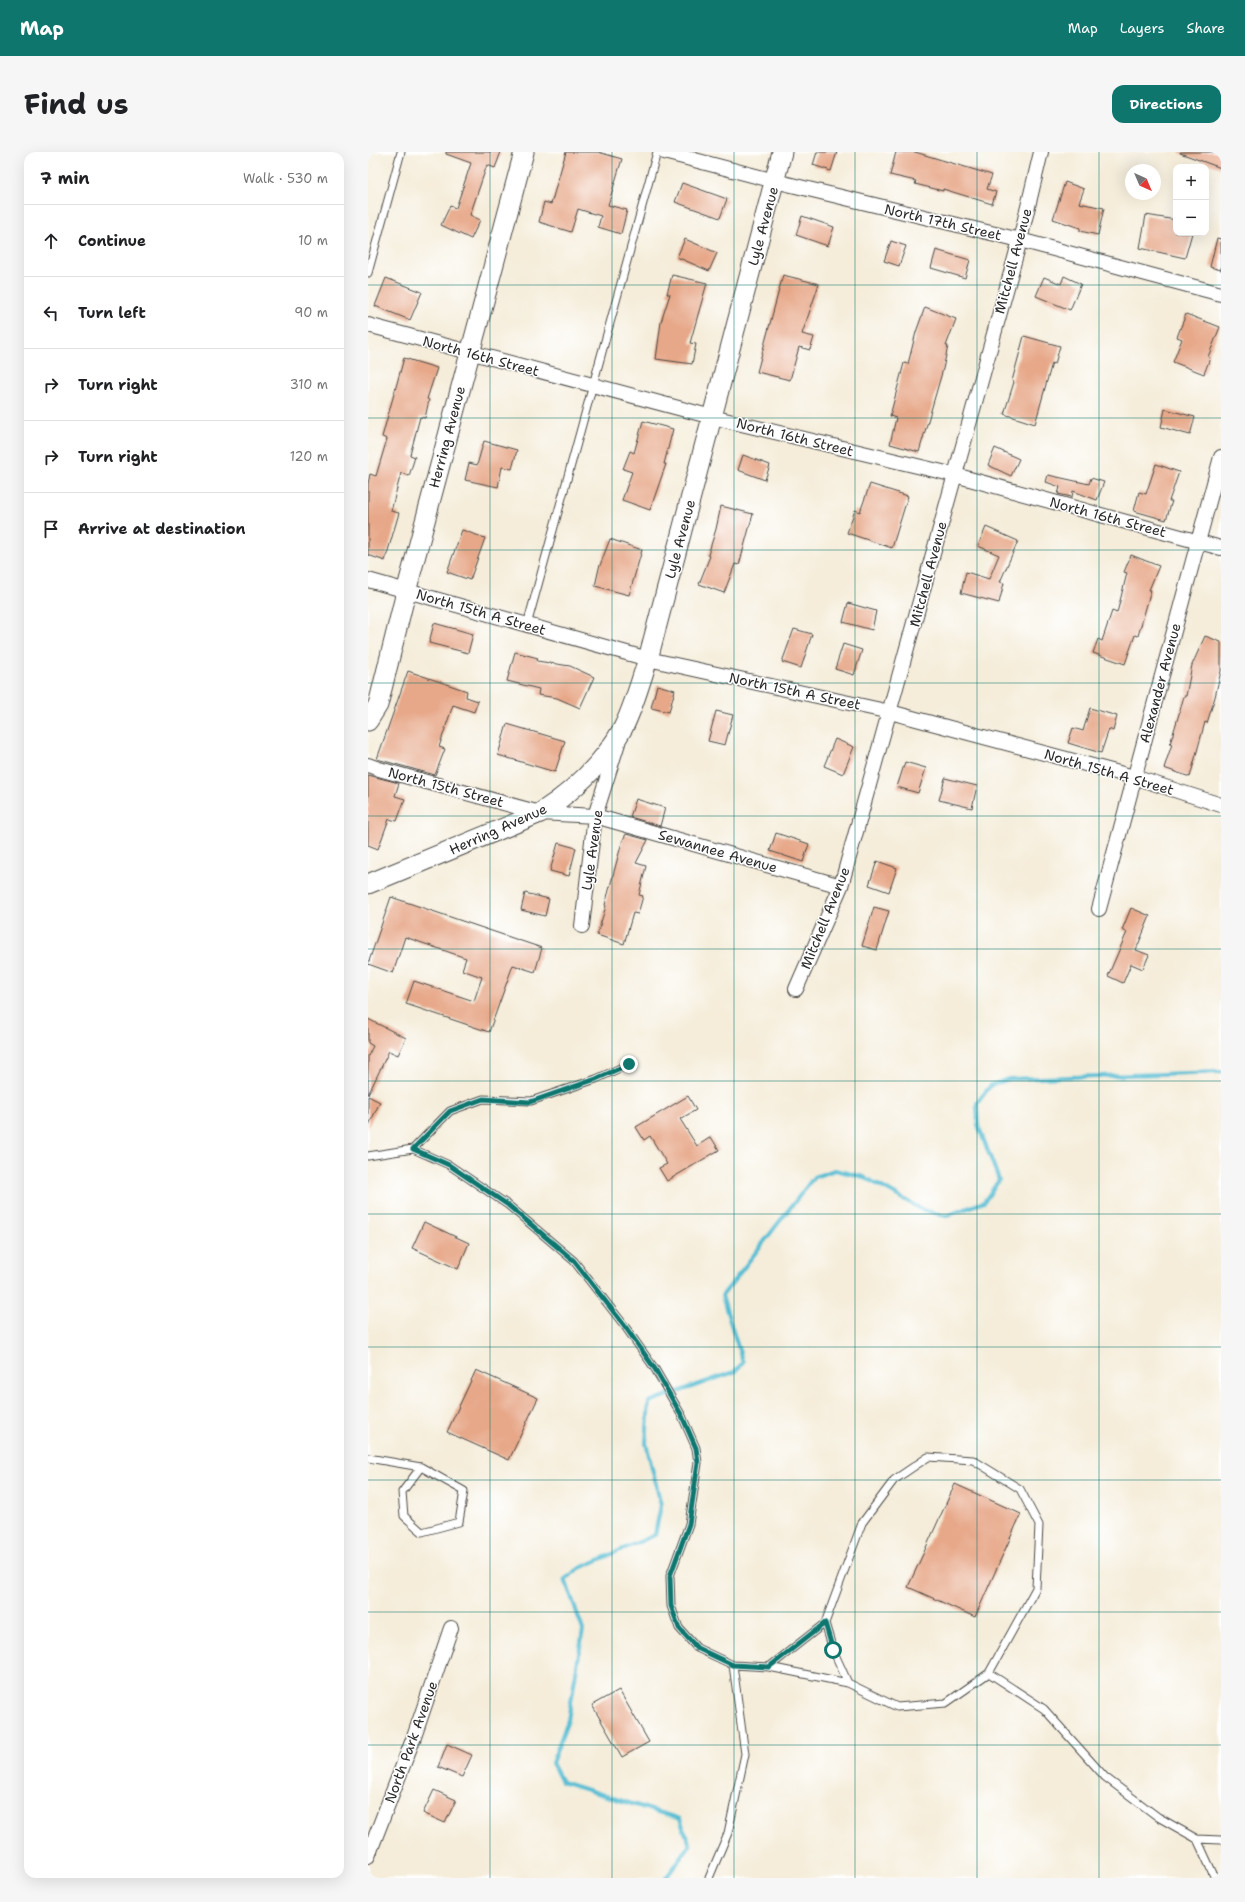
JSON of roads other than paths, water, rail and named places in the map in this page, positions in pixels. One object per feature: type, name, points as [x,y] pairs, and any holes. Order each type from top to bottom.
[{"type":"main road","name":"Herring Avenue","points":[[368,721],[378,705],[406,592],[524,152]]},
{"type":"main road","name":"Lyle Avenue","points":[[623,728],[648,659],[782,152]]},
{"type":"main road","name":"Herring Avenue","points":[[368,884],[540,813],[564,797],[584,779],[601,760],[623,728]]},
{"type":"street","name":"North 17th Street","points":[[664,152],[774,182],[1020,240],[1221,294]]},
{"type":"street","name":"Mitchell Avenue","points":[[796,989],[842,886],[1020,240],[1041,152]]},
{"type":"street","name":"North 16th Street","points":[[368,325],[712,417],[955,475],[1221,548]]},
{"type":"street","name":"Alexander Avenue","points":[[1099,909],[1221,457]]},
{"type":"street","name":"North 15th A Street","points":[[368,580],[406,592],[648,659],[890,712],[1134,777],[1221,805]]},
{"type":"street","name":"Lyle Avenue","points":[[582,926],[595,816],[623,728]]},
{"type":"street","name":"North 15th Street","points":[[368,765],[540,813],[595,816]]},
{"type":"street","name":"Sewannee Avenue","points":[[595,816],[842,886]]},
{"type":"street","name":"North Park Avenue","points":[[368,1856],[414,1737],[451,1628]]},
{"type":"lane","points":[[368,273],[401,152]]},
{"type":"lane","points":[[526,625],[657,152]]},
{"type":"lane","points":[[413,1149],[450,1111],[483,1099],[530,1102],[596,1079],[629,1064]]},
{"type":"lane","points":[[368,1156],[413,1149],[449,1165],[508,1205],[574,1261],[624,1325],[655,1369],[682,1416],[696,1448],[698,1463],[689,1524],[670,1576],[671,1606],[679,1628],[697,1648],[733,1665],[769,1667],[848,1683],[897,1707],[946,1704],[989,1673],[1036,1588],[1039,1525],[1020,1489],[973,1460],[928,1457],[894,1480],[862,1523],[825,1623],[769,1667]]},
{"type":"lane","points":[[368,1458],[421,1467],[464,1491],[459,1522],[422,1532],[404,1516],[402,1492],[421,1467]]},
{"type":"lane","points":[[825,1623],[833,1650],[848,1683]]},
{"type":"lane","points":[[709,1878],[728,1833],[745,1754],[733,1665]]},
{"type":"lane","points":[[989,1673],[1044,1709],[1105,1777],[1158,1817],[1196,1839],[1221,1840]]},
{"type":"lane","points":[[1196,1839],[1215,1878]]},
{"type":"waterway","points":[[666,1878],[690,1845],[680,1819],[562,1782],[552,1763],[568,1720],[583,1630],[565,1579],[580,1568],[655,1535],[661,1505],[646,1443],[649,1402],[734,1372],[743,1363],[722,1296],[814,1177],[835,1170],[864,1177],[923,1210],[946,1216],[984,1202],[999,1180],[978,1125],[977,1103],[991,1085],[1009,1079],[1221,1072]]}]
